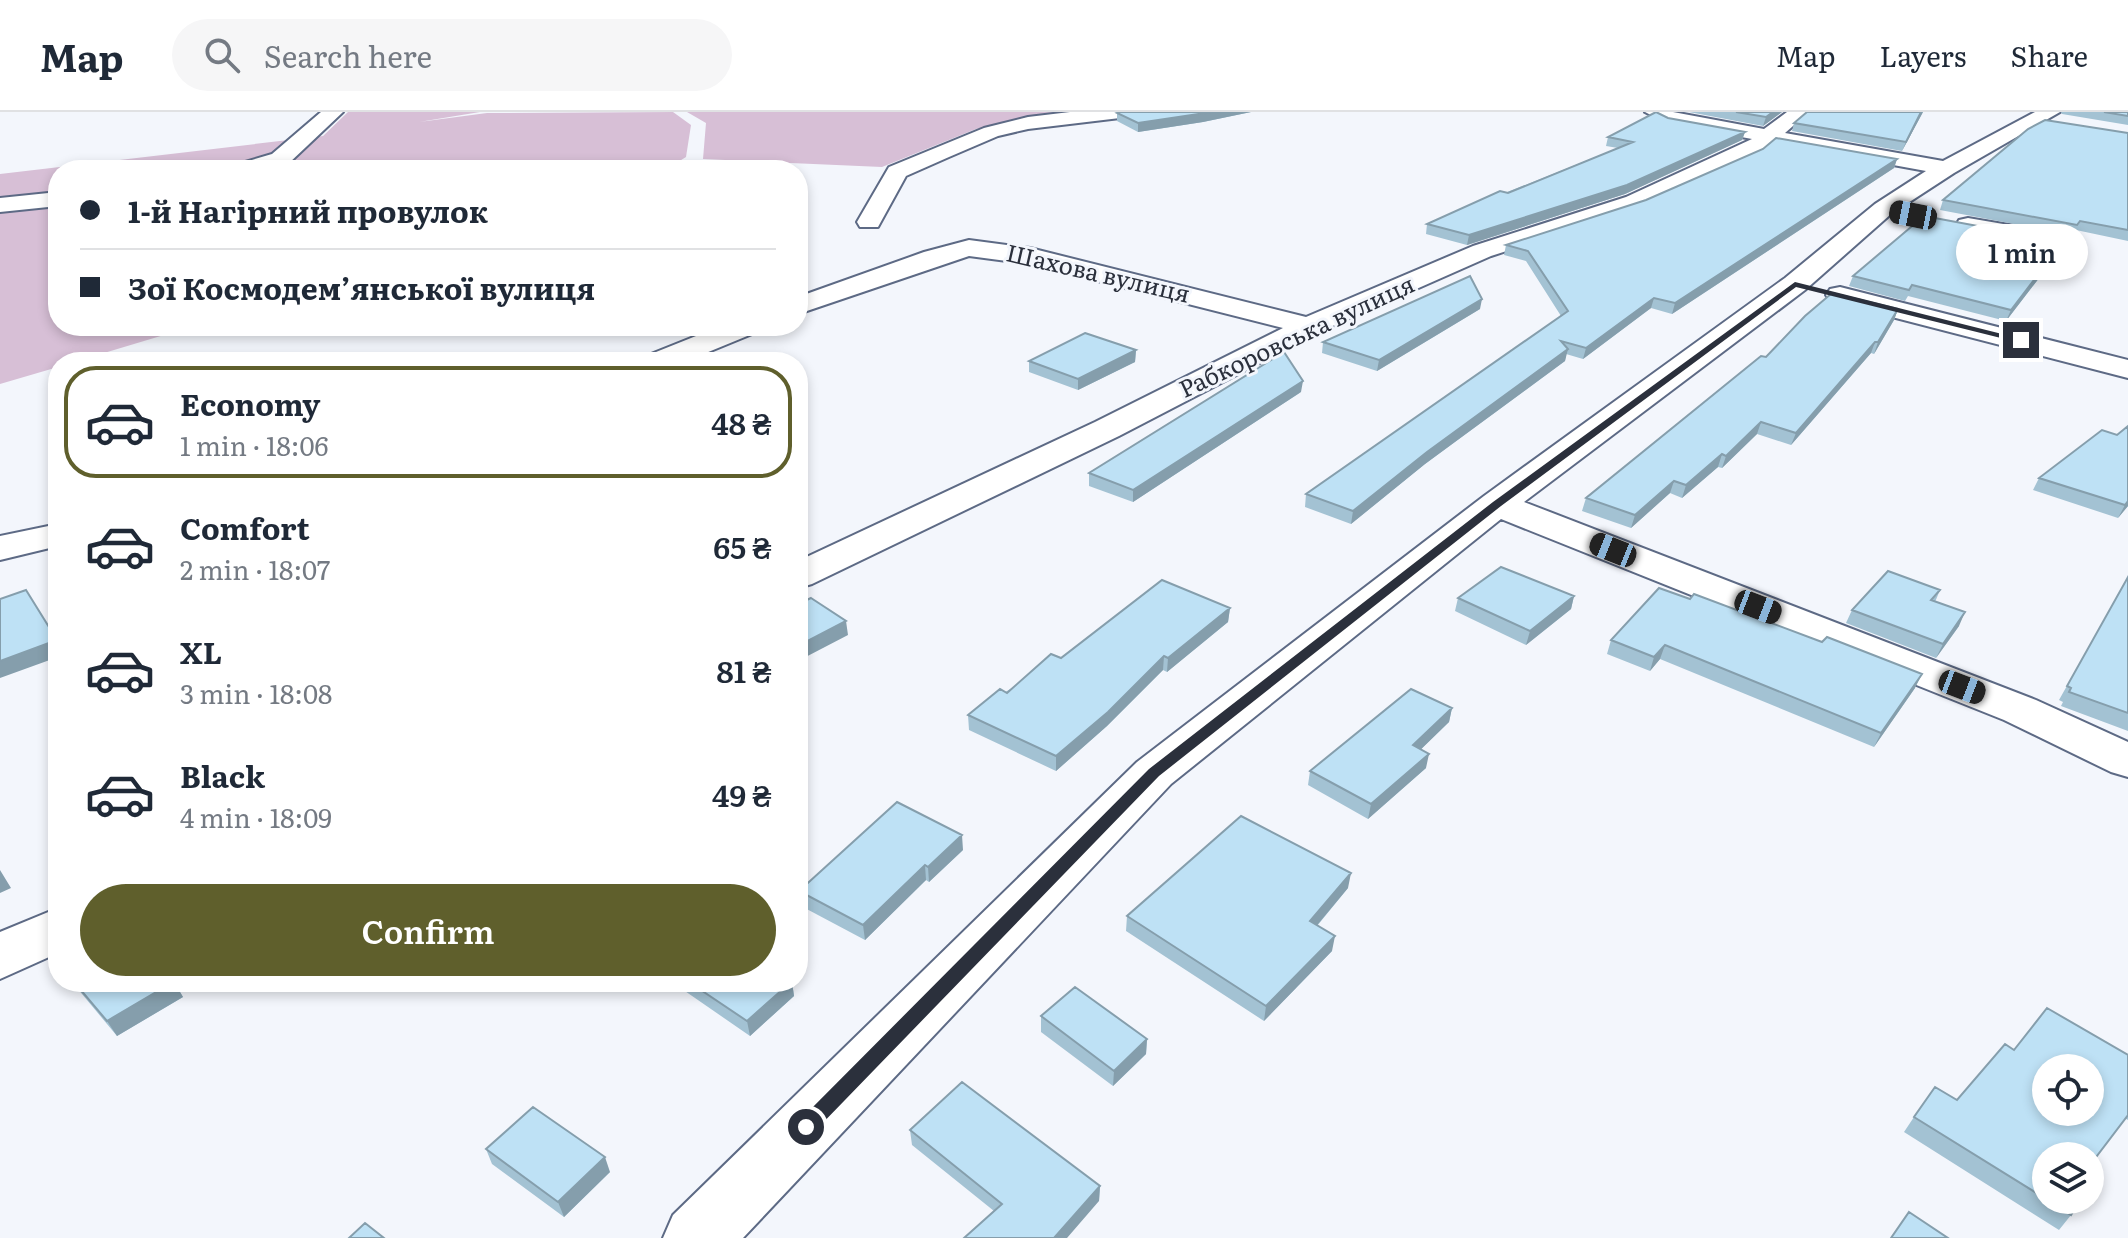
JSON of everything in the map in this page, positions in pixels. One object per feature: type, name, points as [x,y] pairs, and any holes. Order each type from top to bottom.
[{"type":"street","points":[[277,160],[333,112]]},
{"type":"street","points":[[869,222],[897,172],[941,152],[991,132],[1028,123],[1120,112]]},
{"type":"street","points":[[1655,112],[1673,119],[1946,168]]},
{"type":"street","name":"Рабкоровська вулиця","points":[[808,571],[1107,429],[1309,326],[1482,251],[1634,202],[1751,150],[1799,112]]},
{"type":"street","points":[[697,1238],[1154,773],[1497,504],[1795,284],[1898,212],[1946,168],[2052,118]]},
{"type":"street","points":[[0,205],[48,200]]},
{"type":"street","points":[[1942,220],[2062,242]]},
{"type":"street","name":"Шахова вулиця","points":[[808,302],[933,257],[969,248],[1030,256],[1309,326]]},
{"type":"street","points":[[1795,284],[2128,369]]},
{"type":"street","points":[[682,352],[722,336]]},
{"type":"street","points":[[1497,504],[2020,710],[2128,761]]},
{"type":"street","points":[[0,548],[48,537]]},
{"type":"street","points":[[0,957],[48,934]]},
{"type":"shaded area","points":[[348,112],[480,112],[419,122],[487,113],[673,112],[691,125],[686,157],[681,160],[119,160],[323,136]]},
{"type":"shaded area","points":[[687,112],[1061,113],[976,129],[882,167],[808,164],[808,160],[703,159],[706,123]]},
{"type":"shaded area","points":[[48,168],[48,336],[161,336],[107,352],[48,352],[48,370],[0,384],[0,174]]},
{"type":"building","points":[[1212,112],[1138,123],[1117,113]]},
{"type":"building","points":[[1656,112],[1668,118],[1745,132],[1627,185],[1469,235],[1427,224],[1500,191],[1508,193],[1633,142],[1608,137]]},
{"type":"building","points":[[1736,112],[1773,112],[1766,117]]},
{"type":"building","points":[[1807,112],[1921,112],[1906,142],[1794,123]]},
{"type":"building","points":[[2104,112],[2128,112],[2128,116]]},
{"type":"building","points":[[2045,120],[2128,133],[2128,230],[2080,221],[2077,225],[1943,200],[2028,129]]},
{"type":"building","points":[[1776,138],[1897,159],[1675,303],[1654,298],[1586,348],[1561,341],[1568,349],[1427,452],[1353,511],[1306,494],[1568,311],[1528,251],[1506,245],[1646,200],[1763,149]]},
{"type":"building","points":[[1924,216],[2063,242],[2011,310],[1912,285],[1909,290],[1853,276]]},
{"type":"building","points":[[1470,276],[1482,299],[1379,360],[1323,342]]},
{"type":"building","points":[[1832,293],[1898,309],[1878,342],[1796,433],[1761,422],[1726,456],[1722,454],[1686,485],[1674,481],[1635,515],[1586,498],[1761,356],[1766,357]]},
{"type":"building","points":[[1085,333],[1136,350],[1078,379],[1029,361]]},
{"type":"building","points":[[1284,352],[1303,381],[1133,490],[1089,473]]},
{"type":"building","points":[[2128,426],[2128,501],[2125,505],[2039,478],[2102,430],[2117,435]]},
{"type":"building","points":[[1501,567],[1574,596],[1530,631],[1458,598]]},
{"type":"building","points":[[1888,571],[1940,590],[1931,600],[1965,612],[1943,644],[1852,610]]},
{"type":"building","points":[[2128,577],[2128,713],[2069,692],[2071,688],[2067,686]]},
{"type":"building","points":[[1162,580],[1230,608],[1168,658],[1164,656],[1108,712],[1056,756],[968,715],[1000,689],[1007,693],[1051,654],[1061,658]]},
{"type":"building","points":[[1659,588],[1690,599],[1694,594],[1822,642],[1827,637],[1922,674],[1881,733],[1665,645],[1654,657],[1611,640]]},
{"type":"building","points":[[26,590],[48,625],[48,643],[0,661],[0,599]]},
{"type":"building","points":[[811,598],[846,621],[808,641],[808,599]]},
{"type":"building","points":[[1411,689],[1452,708],[1413,745],[1429,754],[1371,804],[1310,771]]},
{"type":"building","points":[[897,802],[962,835],[928,867],[925,865],[863,925],[808,896],[808,883]]},
{"type":"building","points":[[1241,816],[1351,873],[1310,921],[1335,936],[1266,1006],[1127,916]]},
{"type":"building","points":[[1075,987],[1147,1039],[1114,1071],[1041,1016]]},
{"type":"building","points":[[82,992],[156,992],[107,1021]]},
{"type":"building","points":[[704,992],[780,992],[747,1021]]},
{"type":"building","points":[[2047,1008],[2128,1055],[2128,1115],[2104,1147],[2104,1142],[2032,1142],[2032,1190],[1914,1117],[1935,1087],[1957,1100],[2005,1044],[2014,1050]]},
{"type":"building","points":[[962,1082],[1100,1186],[1054,1238],[964,1238],[1002,1204],[910,1130]]},
{"type":"building","points":[[533,1107],[605,1157],[558,1202],[486,1149]]},
{"type":"building","points":[[1909,1212],[1948,1238],[1891,1238]]},
{"type":"building","points":[[365,1223],[384,1238],[349,1238]]},
{"type":"route","points":[[806,1127],[1154,773],[1497,504],[1795,284],[2021,340]]}]
